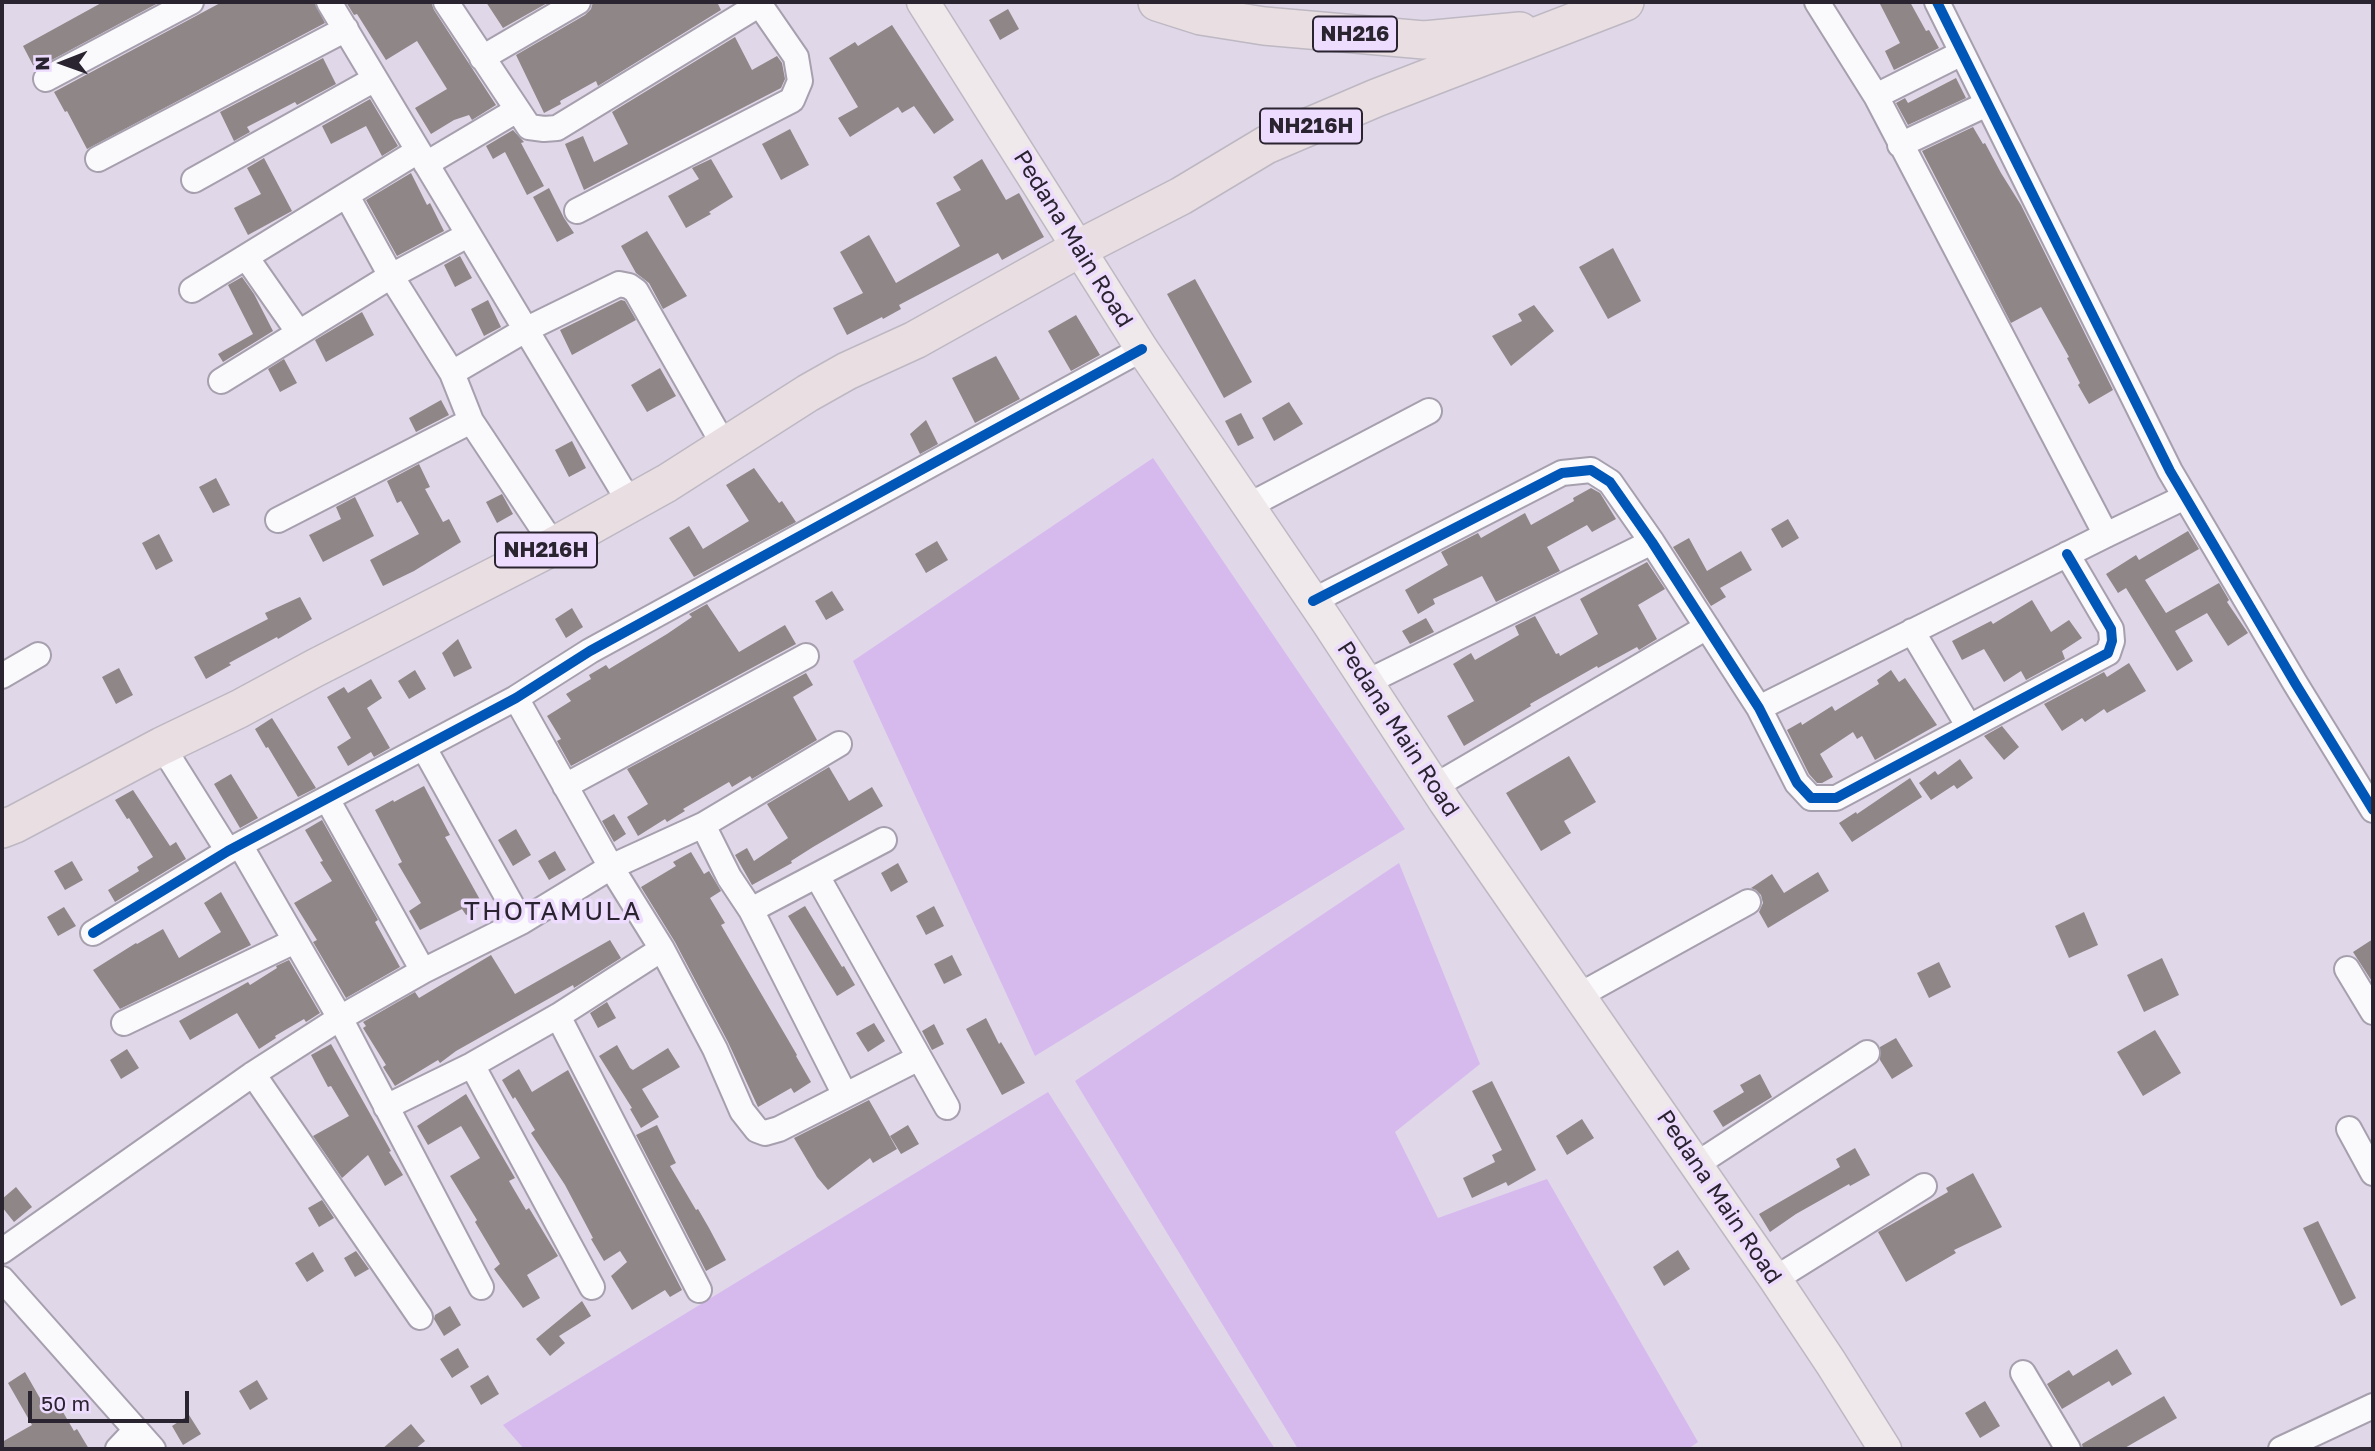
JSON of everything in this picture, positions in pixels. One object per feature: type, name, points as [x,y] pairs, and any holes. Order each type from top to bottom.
[{"type":"highway","name":"NH216","points":[[1157,2],[1200,16],[1264,26],[1424,40],[1556,28],[1625,2]]},
{"type":"highway","name":"NH216H","points":[[2,829],[554,546],[725,447],[847,371],[915,340],[1078,249],[1181,196],[1266,145],[1376,98],[1556,28]]},
{"type":"main road","name":"Pedana Main Road","points":[[923,2],[1142,349],[1435,786],[1775,1279],[1885,1449]]},
{"type":"street","points":[[46,79],[191,2]]},
{"type":"street","points":[[329,2],[630,503]]},
{"type":"street","points":[[446,2],[529,127],[557,128],[759,3],[796,57],[800,80],[792,100],[578,211]]},
{"type":"street","points":[[482,58],[578,2]]},
{"type":"street","points":[[1817,2],[1876,96],[2106,535]]},
{"type":"street","points":[[1937,2],[2163,458],[2373,810]]},
{"type":"street","points":[[98,159],[346,29]]},
{"type":"street","points":[[1876,96],[1962,53]]},
{"type":"street","points":[[194,180],[375,79]]},
{"type":"street","points":[[1900,145],[1987,104]]},
{"type":"street","points":[[192,290],[347,195],[517,110]]},
{"type":"street","points":[[347,195],[391,276],[452,373],[471,421],[554,546]]},
{"type":"street","points":[[221,381],[391,276],[468,234]]},
{"type":"street","points":[[246,257],[299,333]]},
{"type":"street","points":[[452,373],[527,329],[618,284],[629,286],[636,291],[725,447]]},
{"type":"street","points":[[93,933],[234,848],[516,698],[602,645],[716,581],[781,548],[1142,349]]},
{"type":"street","points":[[1248,506],[1429,411]]},
{"type":"street","points":[[278,520],[471,421]]},
{"type":"street","points":[[1313,601],[1562,473],[1591,470],[1610,482],[1652,541],[1759,708],[1797,783],[1811,798],[1836,798],[2108,653],[2112,641],[2110,629],[2067,554]]},
{"type":"street","points":[[1759,708],[2185,497]]},
{"type":"street","points":[[1367,682],[1652,541]]},
{"type":"street","points":[[1435,786],[1707,627]]},
{"type":"street","points":[[1912,631],[1969,727]]},
{"type":"street","points":[[2,676],[38,655]]},
{"type":"street","points":[[565,786],[807,656]]},
{"type":"street","points":[[516,698],[611,867],[662,949],[715,1049],[742,1111],[757,1130],[765,1133],[779,1129],[919,1058]]},
{"type":"street","points":[[2,1251],[253,1074],[340,1018],[423,971],[521,922],[611,867],[703,825],[839,744]]},
{"type":"street","points":[[162,746],[295,941],[340,1018],[481,1287]]},
{"type":"street","points":[[424,748],[521,922]]},
{"type":"street","points":[[327,799],[423,971]]},
{"type":"street","points":[[703,825],[729,877],[751,910],[845,1095]]},
{"type":"street","points":[[751,910],[884,840]]},
{"type":"street","points":[[817,876],[947,1107]]},
{"type":"street","points":[[1580,995],[1748,902]]},
{"type":"street","points":[[124,1023],[295,941]]},
{"type":"street","points":[[386,1107],[472,1065],[558,1016],[662,949]]},
{"type":"street","points":[[2347,969],[2373,1012]]},
{"type":"street","points":[[558,1016],[699,1290]]},
{"type":"street","points":[[1697,1164],[1867,1053]]},
{"type":"street","points":[[472,1065],[592,1287]]},
{"type":"street","points":[[253,1074],[419,1317]]},
{"type":"street","points":[[2349,1129],[2373,1173]]},
{"type":"street","points":[[1775,1279],[1924,1185]]},
{"type":"street","points":[[2,1279],[153,1449]]},
{"type":"street","points":[[2023,1373],[2068,1449]]},
{"type":"street","points":[[2281,1449],[2373,1406]]},
{"type":"street","points":[[118,1449],[136,1430]]},
{"type":"shaded area","points":[[1153,458],[1405,829],[1035,1056],[853,661]]},
{"type":"shaded area","points":[[1399,863],[1480,1064],[1395,1132],[1438,1218],[1547,1179],[1698,1442],[1688,1449],[1298,1449],[1075,1081]]},
{"type":"shaded area","points":[[1048,1092],[1275,1449],[524,1449],[503,1425]]},
{"type":"building","points":[[103,2],[160,2],[35,69],[23,46]]},
{"type":"building","points":[[222,2],[314,2],[325,23],[87,149],[54,92]]},
{"type":"building","points":[[346,2],[431,2],[496,105],[472,120],[469,115],[454,120],[431,134],[415,108],[447,89],[417,41],[386,60],[357,14],[354,15]]},
{"type":"building","points":[[486,2],[549,2],[503,28]]},
{"type":"building","points":[[593,2],[717,2],[721,10],[598,86],[596,81],[544,113],[516,55],[585,15]]},
{"type":"building","points":[[1879,2],[1910,2],[1939,48],[1894,70],[1885,51],[1900,43]]},
{"type":"building","points":[[1008,9],[1019,29],[1000,40],[989,20]]},
{"type":"building","points":[[892,25],[954,120],[934,134],[914,106],[902,113],[898,107],[850,137],[838,118],[858,107],[829,58],[855,42],[858,46]]},
{"type":"building","points":[[735,37],[752,70],[777,56],[782,63],[785,79],[781,88],[584,190],[565,144],[583,136],[594,162],[628,144],[612,112]]},
{"type":"building","points":[[323,58],[336,84],[247,127],[250,132],[234,141],[220,112]]},
{"type":"building","points":[[1956,78],[1966,98],[1908,125],[1896,103],[1905,98],[1908,103]]},
{"type":"building","points":[[370,99],[398,146],[382,156],[366,126],[331,144],[322,126]]},
{"type":"building","points":[[1973,127],[2021,205],[2113,390],[2089,404],[2078,385],[2080,383],[2067,358],[2069,357],[2041,307],[2011,323],[1922,151]]},
{"type":"building","points":[[790,129],[809,165],[781,180],[762,144]]},
{"type":"building","points":[[513,130],[524,142],[521,143],[544,186],[527,195],[505,152],[493,159],[486,146]]},
{"type":"building","points":[[264,158],[292,211],[248,235],[234,208],[261,194],[247,168]]},
{"type":"building","points":[[711,159],[733,197],[686,228],[668,196],[699,179],[692,168]]},
{"type":"building","points":[[982,159],[1006,200],[1019,193],[1044,237],[1002,260],[998,253],[899,305],[901,309],[883,319],[882,317],[847,335],[833,308],[863,293],[840,252],[869,235],[896,283],[960,246],[936,203],[961,190],[953,177]]},
{"type":"building","points":[[411,173],[444,231],[397,256],[366,200]]},
{"type":"building","points":[[549,188],[574,233],[557,242],[533,197]]},
{"type":"building","points":[[647,231],[687,296],[663,309],[649,283],[636,273],[621,246]]},
{"type":"building","points":[[1613,248],[1641,301],[1608,319],[1579,267]]},
{"type":"building","points":[[460,256],[472,278],[455,287],[444,265]]},
{"type":"building","points":[[242,277],[273,331],[223,362],[218,354],[253,334],[228,285]]},
{"type":"building","points":[[1195,279],[1252,382],[1224,398],[1167,294]]},
{"type":"building","points":[[488,300],[501,327],[484,336],[471,309]]},
{"type":"building","points":[[621,300],[625,301],[636,320],[572,355],[560,330]]},
{"type":"building","points":[[1534,305],[1554,331],[1511,366],[1492,336],[1522,321],[1518,314]]},
{"type":"building","points":[[362,312],[374,335],[326,362],[315,340]]},
{"type":"building","points":[[1076,315],[1100,355],[1071,371],[1048,331]]},
{"type":"building","points":[[996,356],[1020,399],[975,423],[952,378]]},
{"type":"building","points":[[284,359],[297,383],[280,392],[268,369]]},
{"type":"building","points":[[660,368],[676,396],[647,412],[631,385]]},
{"type":"building","points":[[441,400],[449,415],[416,432],[409,418]]},
{"type":"building","points":[[1289,402],[1303,424],[1274,441],[1262,418]]},
{"type":"building","points":[[1241,413],[1254,438],[1238,446],[1225,421]]},
{"type":"building","points":[[926,420],[938,444],[920,454],[910,434]]},
{"type":"building","points":[[572,441],[586,468],[569,477],[555,450]]},
{"type":"building","points":[[419,464],[430,487],[425,489],[443,522],[449,519],[461,542],[414,571],[383,586],[370,560],[419,534],[401,501],[397,503],[387,481]]},
{"type":"building","points":[[754,468],[796,522],[694,577],[669,538],[689,526],[703,549],[749,521],[726,485]]},
{"type":"building","points":[[216,478],[230,505],[213,513],[199,487]]},
{"type":"building","points":[[1591,488],[1600,493],[1616,519],[1592,532],[1587,525],[1547,547],[1560,571],[1496,602],[1482,576],[1433,599],[1435,604],[1418,614],[1405,590],[1448,565],[1441,552],[1478,533],[1481,538],[1525,513],[1531,525],[1574,501],[1573,498]]},
{"type":"building","points":[[502,494],[513,514],[497,523],[486,502]]},
{"type":"building","points":[[355,497],[374,536],[323,562],[309,535],[341,519],[336,507]]},
{"type":"building","points":[[1788,519],[1799,538],[1782,548],[1771,529]]},
{"type":"building","points":[[2188,531],[2199,549],[2145,580],[2166,613],[2219,583],[2229,600],[2227,602],[2248,633],[2228,646],[2207,613],[2175,631],[2193,661],[2177,671],[2126,588],[2118,593],[2106,574],[2136,555],[2139,560]]},
{"type":"building","points":[[159,534],[173,561],[156,570],[142,543]]},
{"type":"building","points":[[1689,538],[1707,571],[1741,551],[1752,570],[1720,588],[1726,597],[1711,606],[1673,547]]},
{"type":"building","points":[[937,541],[948,560],[926,573],[915,554]]},
{"type":"building","points":[[1647,562],[1665,589],[1638,605],[1657,639],[1639,650],[1637,647],[1598,668],[1597,666],[1464,746],[1447,716],[1474,701],[1453,664],[1471,653],[1475,660],[1519,635],[1515,626],[1535,616],[1556,654],[1559,653],[1560,656],[1598,634],[1580,599]]},
{"type":"building","points":[[832,591],[844,610],[826,620],[815,601]]},
{"type":"building","points":[[300,597],[312,619],[229,663],[231,665],[206,679],[194,657],[268,619],[265,613]]},
{"type":"building","points":[[2032,600],[2051,632],[2069,620],[2082,638],[2062,651],[2065,659],[2026,680],[2021,671],[2004,682],[1984,649],[1962,660],[1952,641],[1991,621],[1993,624]]},
{"type":"building","points":[[707,604],[739,652],[785,625],[796,644],[571,766],[557,741],[561,739],[547,716],[571,701],[566,694],[591,679],[589,675],[606,665],[609,669],[667,634],[692,617],[689,614]]},
{"type":"building","points":[[572,608],[583,627],[566,638],[555,619]]},
{"type":"building","points":[[1426,618],[1434,632],[1410,644],[1402,631]]},
{"type":"building","points":[[458,639],[472,668],[454,677],[442,653]]},
{"type":"building","points":[[2129,663],[2146,691],[2107,713],[2104,709],[2085,722],[2082,718],[2062,731],[2044,704],[2104,672],[2107,677]]},
{"type":"building","points":[[119,668],[133,695],[116,704],[102,677]]},
{"type":"building","points":[[415,670],[426,689],[409,699],[398,681]]},
{"type":"building","points":[[1891,670],[1899,682],[1905,678],[1937,725],[1875,760],[1862,736],[1857,739],[1853,732],[1820,754],[1833,777],[1817,783],[1809,774],[1787,730],[1801,722],[1802,725],[1832,706],[1835,711],[1879,684],[1877,680]]},
{"type":"building","points":[[806,673],[813,685],[793,697],[817,740],[752,779],[750,776],[732,787],[729,782],[683,809],[685,811],[667,822],[665,819],[638,836],[627,817],[648,804],[627,769]]},
{"type":"building","points":[[371,679],[382,698],[367,708],[390,748],[374,757],[371,752],[348,766],[337,747],[351,738],[327,697],[344,687],[348,693]]},
{"type":"building","points":[[272,718],[316,788],[298,797],[255,729]]},
{"type":"building","points":[[2002,726],[2019,747],[2004,760],[1984,736]]},
{"type":"building","points":[[1569,756],[1596,802],[1564,821],[1571,833],[1541,851],[1506,793]]},
{"type":"building","points":[[1960,759],[1973,778],[1957,789],[1954,785],[1931,800],[1919,783],[1935,771],[1938,775]]},
{"type":"building","points":[[829,767],[849,801],[872,787],[883,806],[752,885],[735,855],[747,848],[754,861],[788,838],[767,804]]},
{"type":"building","points":[[231,774],[258,818],[240,828],[214,784]]},
{"type":"building","points":[[1910,778],[1922,797],[1852,842],[1839,823]]},
{"type":"building","points":[[424,786],[450,835],[445,837],[483,905],[466,915],[462,909],[420,930],[409,911],[421,903],[398,864],[402,862],[375,810]]},
{"type":"building","points":[[133,790],[170,846],[176,842],[186,859],[115,902],[108,890],[139,871],[137,867],[153,857],[115,800]]},
{"type":"building","points":[[614,814],[626,834],[614,842],[602,821]]},
{"type":"building","points":[[322,820],[378,920],[375,922],[400,967],[346,998],[313,942],[317,940],[294,903],[332,881],[305,830]]},
{"type":"building","points":[[516,829],[531,855],[513,866],[498,840]]},
{"type":"building","points":[[555,851],[566,870],[549,880],[538,861]]},
{"type":"building","points":[[691,852],[704,874],[709,871],[721,891],[710,898],[725,923],[721,925],[811,1082],[794,1093],[791,1088],[758,1107],[728,1042],[675,942],[641,887],[676,866],[673,862]]},
{"type":"building","points":[[72,861],[83,880],[65,890],[54,871]]},
{"type":"building","points":[[898,863],[908,882],[891,892],[881,873]]},
{"type":"building","points":[[1818,872],[1829,891],[1768,928],[1759,912],[1763,903],[1761,895],[1751,888],[1772,874],[1784,893]]},
{"type":"building","points":[[221,892],[251,945],[120,1009],[93,970],[163,929],[179,958],[221,932],[204,903]]},
{"type":"building","points":[[805,906],[855,985],[837,996],[788,916]]},
{"type":"building","points":[[934,906],[944,926],[926,935],[916,916]]},
{"type":"building","points":[[64,907],[76,926],[58,936],[47,917]]},
{"type":"building","points":[[2084,912],[2098,945],[2069,958],[2055,926]]},
{"type":"building","points":[[2373,939],[2373,983],[2353,952]]},
{"type":"building","points":[[610,940],[621,958],[574,988],[573,985],[456,1051],[440,1063],[438,1060],[395,1086],[383,1067],[386,1065],[363,1028],[366,1026],[363,1022],[415,992],[419,998],[491,955],[515,994]]},
{"type":"building","points":[[952,955],[962,975],[944,984],[934,964]]},
{"type":"building","points":[[2162,958],[2179,995],[2144,1012],[2127,975]]},
{"type":"building","points":[[289,960],[320,1013],[275,1036],[276,1038],[259,1049],[237,1013],[190,1040],[179,1021],[248,982],[250,985]]},
{"type":"building","points":[[1939,962],[1951,987],[1929,998],[1917,973]]},
{"type":"building","points":[[607,1002],[616,1018],[598,1028],[590,1013]]},
{"type":"building","points":[[986,1018],[999,1044],[1001,1042],[1025,1083],[1002,1095],[966,1029]]},
{"type":"building","points":[[874,1023],[885,1041],[868,1052],[856,1033]]},
{"type":"building","points":[[934,1024],[944,1044],[932,1050],[922,1031]]},
{"type":"building","points":[[2155,1030],[2181,1073],[2143,1096],[2117,1052]]},
{"type":"building","points":[[1896,1038],[1913,1066],[1892,1079],[1880,1060],[1880,1047]]},
{"type":"building","points":[[331,1044],[403,1175],[385,1186],[368,1155],[342,1178],[313,1136],[349,1116],[331,1086],[328,1087],[311,1055]]},
{"type":"building","points":[[617,1045],[633,1070],[668,1048],[680,1067],[642,1089],[659,1117],[641,1128],[630,1109],[632,1108],[599,1056]]},
{"type":"building","points":[[127,1049],[139,1068],[121,1079],[110,1060]]},
{"type":"building","points":[[519,1069],[532,1092],[568,1070],[682,1290],[670,1297],[665,1290],[632,1310],[611,1276],[627,1262],[620,1251],[604,1261],[565,1185],[531,1133],[535,1130],[502,1080]]},
{"type":"building","points":[[1760,1074],[1772,1097],[1723,1127],[1713,1111],[1744,1092],[1740,1085]]},
{"type":"building","points":[[1492,1081],[1536,1170],[1508,1186],[1506,1182],[1472,1198],[1463,1178],[1495,1162],[1492,1155],[1502,1150],[1472,1091]]},
{"type":"building","points":[[466,1094],[515,1178],[509,1181],[558,1256],[527,1275],[540,1298],[523,1308],[494,1269],[500,1264],[450,1176],[480,1158],[461,1126],[428,1145],[417,1126]]},
{"type":"building","points":[[869,1100],[897,1149],[873,1163],[870,1158],[828,1190],[794,1138]]},
{"type":"building","points":[[1582,1119],[1594,1138],[1567,1155],[1556,1136]]},
{"type":"building","points":[[657,1125],[676,1163],[670,1166],[726,1260],[706,1271],[636,1135]]},
{"type":"building","points":[[908,1125],[919,1144],[901,1154],[890,1136]]},
{"type":"building","points":[[1855,1148],[1870,1175],[1796,1214],[1770,1232],[1759,1214],[1840,1167],[1836,1159]]},
{"type":"building","points":[[1973,1173],[2002,1227],[1954,1250],[1956,1253],[1906,1282],[1878,1232],[1948,1192],[1946,1188]]},
{"type":"building","points":[[16,1187],[32,1207],[14,1222],[2,1207],[2,1199]]},
{"type":"building","points":[[322,1200],[334,1218],[319,1227],[308,1208]]},
{"type":"building","points":[[2318,1221],[2356,1298],[2341,1306],[2303,1228]]},
{"type":"building","points":[[1678,1250],[1690,1269],[1664,1286],[1653,1267]]},
{"type":"building","points":[[356,1251],[369,1269],[355,1277],[344,1258]]},
{"type":"building","points":[[313,1252],[324,1271],[307,1282],[295,1263]]},
{"type":"building","points":[[582,1301],[591,1316],[559,1336],[565,1343],[550,1356],[536,1339]]},
{"type":"building","points":[[450,1306],[461,1325],[444,1336],[434,1319],[435,1315]]},
{"type":"building","points":[[458,1348],[469,1367],[452,1378],[440,1359]]},
{"type":"building","points":[[2117,1349],[2132,1374],[2112,1386],[2109,1381],[2062,1409],[2047,1384],[2069,1370],[2073,1376]]},
{"type":"building","points":[[25,1372],[45,1407],[56,1400],[74,1431],[77,1429],[89,1449],[2,1449],[2,1442],[32,1425],[8,1383]]},
{"type":"building","points":[[488,1375],[499,1394],[481,1405],[470,1386]]},
{"type":"building","points":[[257,1380],[268,1399],[250,1410],[239,1391]]},
{"type":"building","points":[[2164,1396],[2177,1418],[2123,1449],[2083,1449],[2082,1444]]},
{"type":"building","points":[[1985,1401],[2000,1426],[1980,1438],[1965,1413]]},
{"type":"building","points":[[189,1415],[201,1434],[183,1445],[172,1426]]},
{"type":"building","points":[[411,1424],[425,1441],[415,1449],[382,1449]]},
{"type":"cycle path","points":[[1937,2],[2170,471],[2373,810]]},
{"type":"cycle path","points":[[93,933],[228,851],[516,698],[590,651],[1142,349]]},
{"type":"cycle path","points":[[1313,601],[1562,473],[1591,470],[1610,482],[1652,542],[1759,708],[1797,783],[1811,798],[1836,798],[2108,653],[2112,641],[2111,629],[2067,554]]},
{"type":"district","name":"THOTAMULA","points":[[553,912]]}]
